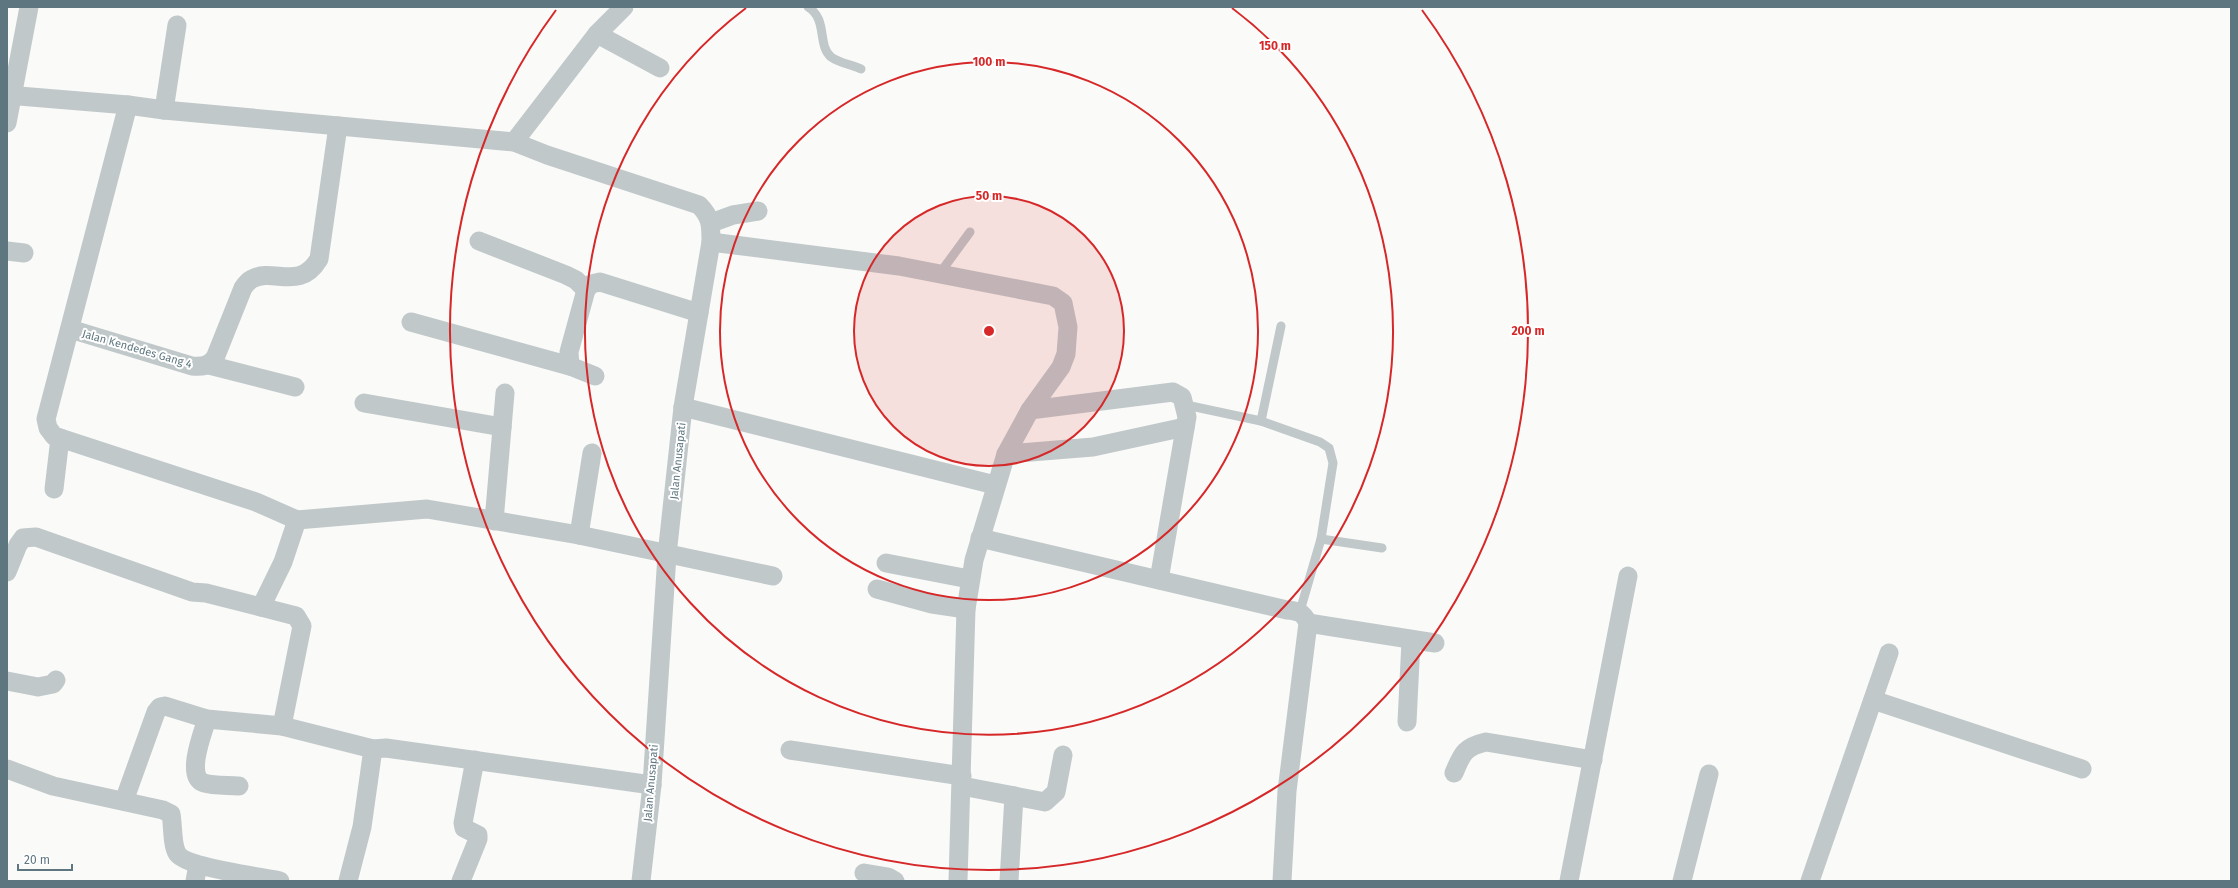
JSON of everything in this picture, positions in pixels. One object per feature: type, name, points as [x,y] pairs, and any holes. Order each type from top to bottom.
[{"type":"street","points":[[7,123],[9,96],[30,7]]},
{"type":"street","points":[[519,144],[597,34],[624,7]]},
{"type":"street","points":[[164,110],[177,25]]},
{"type":"street","points":[[597,34],[660,68]]},
{"type":"street","points":[[9,96],[128,104],[164,110],[519,144],[547,155],[699,205],[707,213],[712,223],[733,215],[758,211]]},
{"type":"street","points":[[128,104],[46,419],[48,428],[54,436],[248,499],[297,520],[427,509],[580,535],[667,555],[773,576]]},
{"type":"street","points":[[210,364],[215,358],[243,288],[252,279],[263,276],[290,277],[301,275],[313,270],[319,259],[338,126]]},
{"type":"street","name":"Jalan Anusapati","points":[[641,881],[652,785],[667,555],[683,407],[711,242],[712,223]]},
{"type":"street","points":[[479,241],[576,280],[586,290]]},
{"type":"street","points":[[711,242],[940,273],[1053,296],[1063,303],[1068,327],[1066,354],[1061,367],[1030,410],[1006,454],[995,485],[969,579],[966,609],[958,881]]},
{"type":"street","points":[[570,366],[569,352],[586,290],[591,284],[600,282],[699,313]]},
{"type":"street","points":[[411,322],[570,366],[595,376]]},
{"type":"street","name":"Jalan Kendedes Gang 4","points":[[70,329],[192,366],[201,367],[210,364],[294,387]]},
{"type":"street","points":[[494,521],[505,392]]},
{"type":"street","points":[[1030,410],[1173,392],[1182,396],[1186,405],[1186,427],[1159,580]]},
{"type":"street","points":[[364,403],[502,427]]},
{"type":"street","points":[[683,407],[995,485]]},
{"type":"street","points":[[1006,454],[1094,447],[1186,427]]},
{"type":"street","points":[[54,489],[60,438]]},
{"type":"street","points":[[580,535],[592,453]]},
{"type":"street","points":[[261,607],[283,562],[297,520]]},
{"type":"street","points":[[7,572],[18,545],[23,538],[36,537],[199,593],[296,616],[302,626],[282,726]]},
{"type":"street","points":[[980,538],[1287,610],[1304,617],[1406,638],[1411,641],[1435,643]]},
{"type":"street","points":[[886,563],[969,579]]},
{"type":"street","points":[[1569,881],[1628,576]]},
{"type":"street","points":[[878,589],[932,604],[966,609]]},
{"type":"street","points":[[1282,881],[1287,791],[1304,617]]},
{"type":"street","points":[[1407,722],[1411,641]]},
{"type":"street","points":[[1810,881],[1888,653]]},
{"type":"street","points":[[7,681],[38,687],[53,684],[56,680]]},
{"type":"street","points":[[1872,700],[2082,769]]},
{"type":"street","points":[[124,800],[160,707],[165,706],[207,719],[282,726],[373,749],[386,748],[652,785]]},
{"type":"street","points":[[207,719],[195,766],[198,779],[203,783],[239,786]]},
{"type":"street","points":[[1454,773],[1462,754],[1472,745],[1486,742],[1593,760]]},
{"type":"street","points":[[348,881],[362,827],[373,749]]},
{"type":"street","points":[[790,750],[962,781],[1014,796],[1045,802],[1056,792],[1063,755]]},
{"type":"street","points":[[461,881],[478,839],[478,835],[464,828],[463,823],[475,760]]},
{"type":"street","points":[[7,769],[53,786],[124,800],[171,814],[177,854],[196,873],[280,881]]},
{"type":"street","points":[[1682,881],[1709,774]]},
{"type":"street","points":[[1010,881],[1014,796]]},
{"type":"street","points":[[864,873],[895,881]]},
{"type":"lane","points":[[808,7],[822,25],[825,48],[832,57],[861,69]]},
{"type":"lane","points":[[940,273],[970,232]]},
{"type":"lane","points":[[1261,422],[1281,326]]},
{"type":"lane","points":[[1186,405],[1261,422],[1320,442],[1329,448],[1333,463],[1321,539],[1304,617]]},
{"type":"lane","points":[[1321,539],[1382,548]]}]
